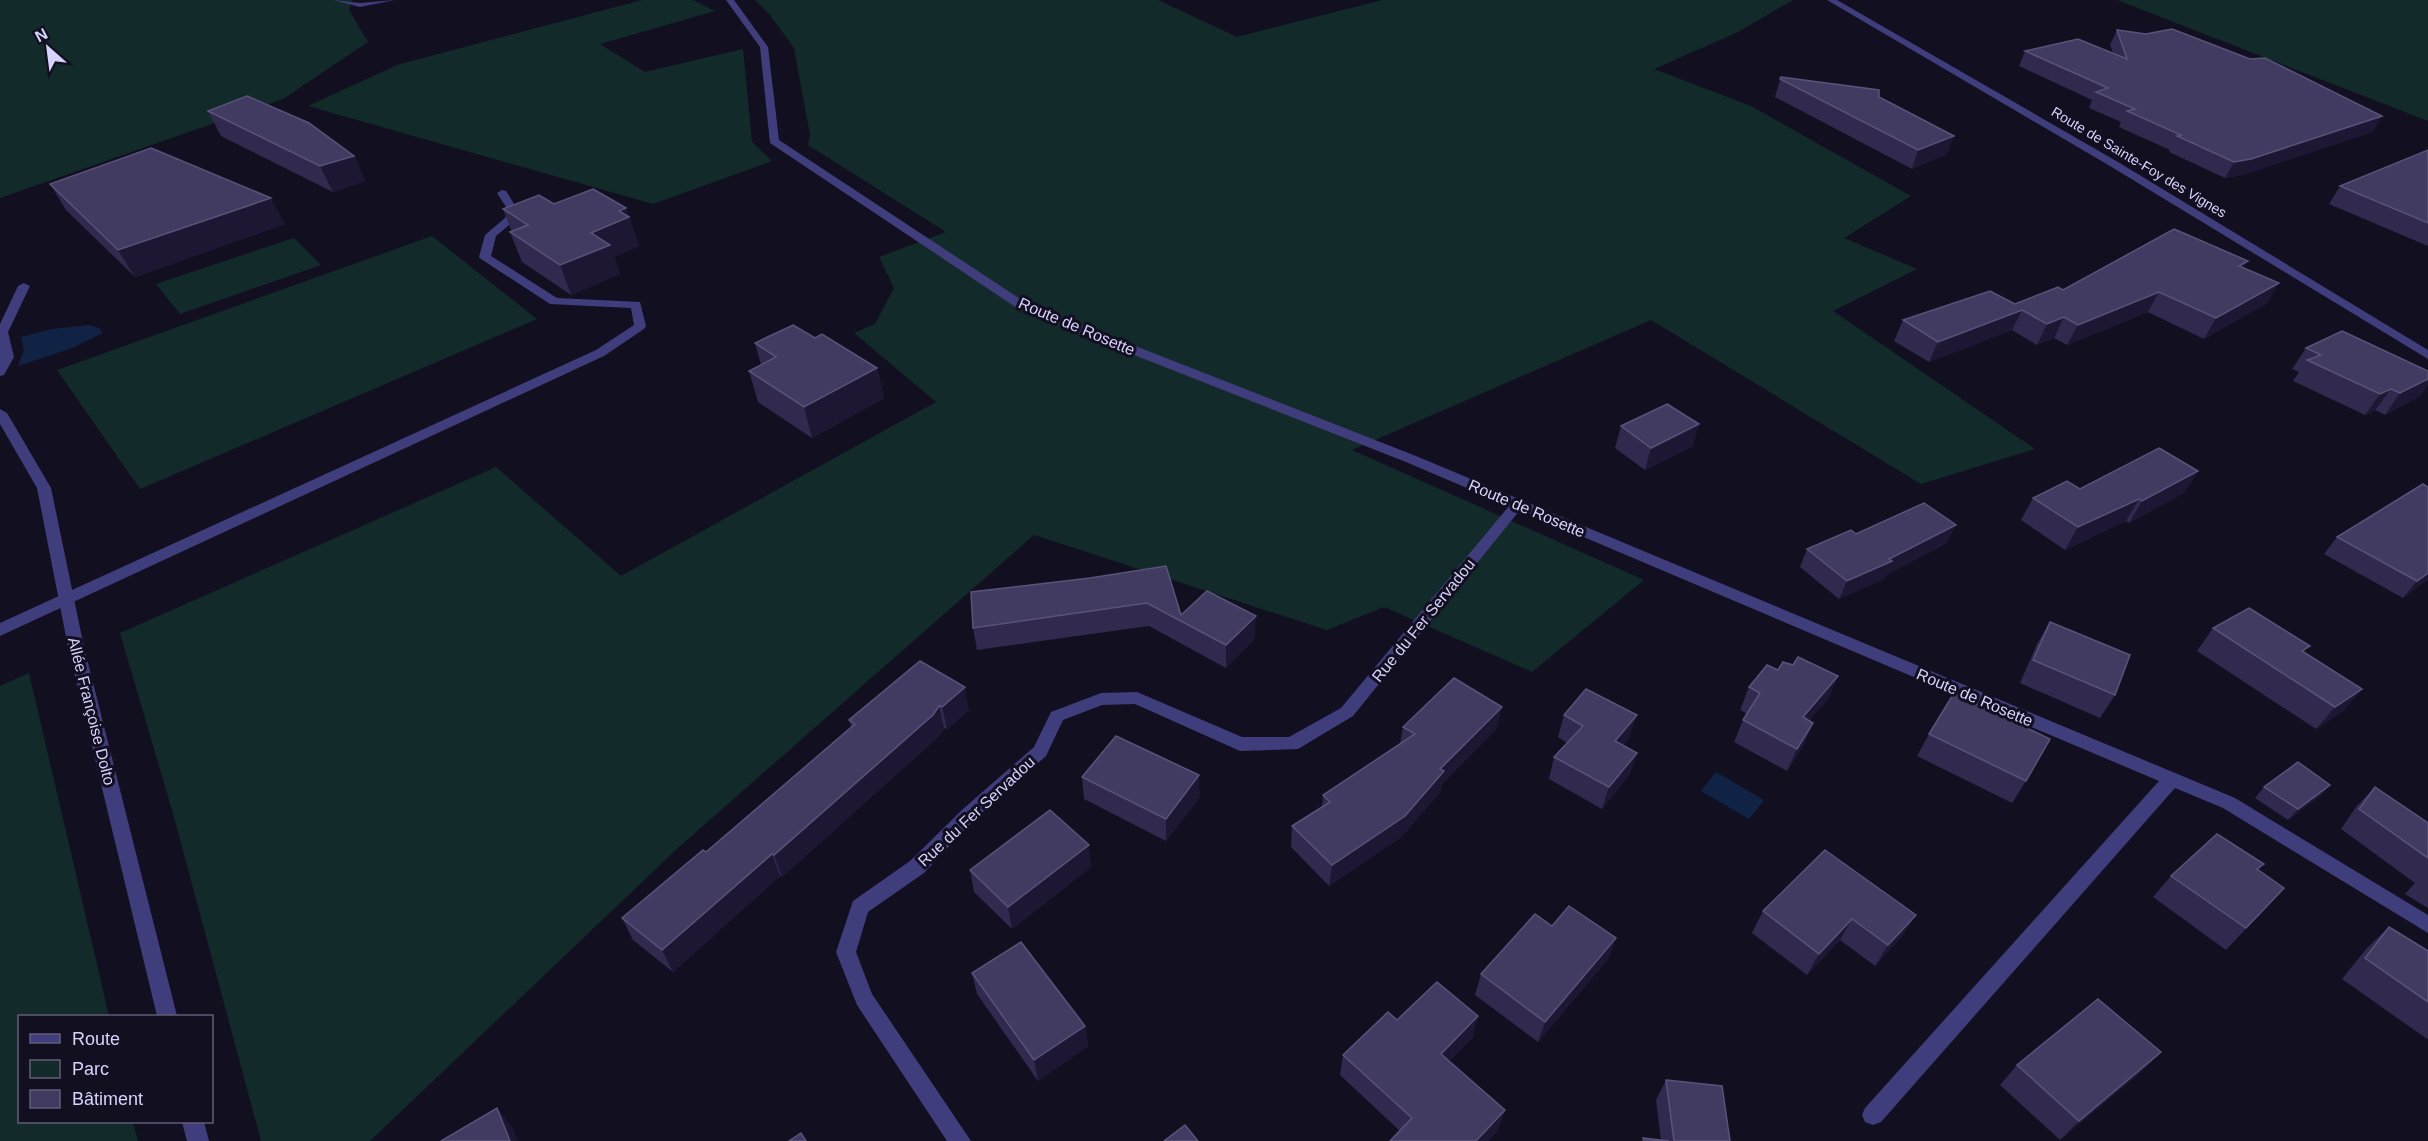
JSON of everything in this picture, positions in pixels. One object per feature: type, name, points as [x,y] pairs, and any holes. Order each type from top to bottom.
[{"type":"street","points":[[337,0],[360,5],[391,0]]},
{"type":"street","name":"Route de Rosette","points":[[730,0],[764,47],[774,141],[1024,307],[1411,459],[2229,803],[2428,925]]},
{"type":"street","name":"Route de Sainte-Foy des Vignes","points":[[1831,0],[2114,164],[2428,356]]},
{"type":"street","points":[[0,630],[600,353],[640,326],[636,305],[554,301],[485,257],[491,235],[510,219],[513,210],[502,193]]},
{"type":"street","points":[[0,372],[8,357],[2,332],[24,286]]},
{"type":"street","name":"Allée Françoise Dolto","points":[[0,413],[44,488],[76,646],[167,1015]]},
{"type":"street","name":"Rue du Fer Servadou","points":[[960,1141],[864,999],[846,952],[860,907],[917,867],[969,814],[1040,751],[1057,716],[1101,699],[1137,698],[1240,744],[1292,744],[1347,712],[1518,504]]},
{"type":"street","points":[[1873,1115],[2172,779]]},
{"type":"street","points":[[193,1123],[198,1141]]},
{"type":"green space","points":[[0,0],[352,0],[349,10],[368,42],[283,99],[0,198]]},
{"type":"green space","points":[[642,0],[693,0],[715,11],[600,44],[645,72],[743,49],[752,142],[772,161],[653,204],[308,106],[397,65]]},
{"type":"green space","points":[[755,0],[1158,0],[1237,37],[1382,0],[1793,0],[1738,32],[1654,69],[1751,106],[1911,196],[1844,238],[1917,269],[1833,311],[2035,449],[1921,484],[1651,320],[1352,450],[1644,580],[1532,672],[1384,607],[1327,630],[1034,535],[679,847],[370,1141],[261,1141],[174,817],[120,633],[496,467],[621,576],[936,402],[854,333],[875,324],[894,288],[879,257],[946,232],[808,145],[810,135],[794,48],[770,15]]},
{"type":"green space","points":[[2117,0],[2428,0],[2428,121]]},
{"type":"green space","points":[[432,236],[537,319],[140,489],[57,370]]},
{"type":"green space","points":[[294,238],[321,265],[180,314],[156,284]]},
{"type":"green space","points":[[29,673],[109,1015],[18,1015],[18,1123],[133,1123],[138,1141],[0,1141],[0,686]]},
{"type":"water","points":[[89,325],[99,328],[103,333],[72,348],[18,366],[24,350],[21,337],[52,329]]},
{"type":"water","points":[[1716,772],[1764,800],[1749,819],[1701,791]]},
{"type":"building","points":[[2172,29],[2250,59],[2265,58],[2382,116],[2251,159],[2234,162],[2127,111],[2135,109],[2096,92],[2108,88],[2025,51],[2078,39],[2127,59],[2117,30],[2146,34]]},
{"type":"building","points":[[1781,77],[1879,90],[1879,97],[1954,136],[1918,150],[1780,79]]},
{"type":"building","points":[[247,96],[309,123],[354,156],[320,166],[208,111]]},
{"type":"building","points":[[151,148],[271,198],[118,250],[50,184]]},
{"type":"building","points":[[2428,150],[2428,223],[2340,186]]},
{"type":"building","points":[[593,189],[626,208],[619,211],[629,217],[591,233],[610,245],[560,265],[510,232],[528,225],[503,209],[539,195],[554,204]]},
{"type":"building","points":[[2174,229],[2248,261],[2239,266],[2279,283],[2216,318],[2159,292],[2078,325],[2064,317],[2047,324],[2022,310],[1938,342],[1903,320],[1990,291],[2015,304],[2058,287],[2063,290]]},
{"type":"building","points":[[793,325],[815,338],[822,334],[877,368],[804,407],[749,371],[776,357],[755,343]]},
{"type":"building","points":[[2342,331],[2428,371],[2428,379],[2400,393],[2391,389],[2380,394],[2307,360],[2321,355],[2306,348]]},
{"type":"building","points":[[1667,404],[1699,424],[1651,448],[1621,426]]},
{"type":"building","points":[[2159,448],[2198,471],[2142,501],[2139,499],[2078,527],[2033,498],[2067,481],[2080,489]]},
{"type":"building","points":[[2423,484],[2428,487],[2428,573],[2417,581],[2337,537]]},
{"type":"building","points":[[1924,503],[1956,525],[1889,559],[1892,561],[1847,581],[1807,549],[1851,530],[1856,534]]},
{"type":"building","points":[[1166,566],[1181,615],[1207,591],[1256,616],[1226,645],[1147,603],[973,628],[971,592],[1090,578]]},
{"type":"building","points":[[2249,608],[2310,646],[2302,651],[2362,689],[2335,707],[2213,628]]},
{"type":"building","points":[[2050,622],[2130,655],[2115,695],[2033,660]]},
{"type":"building","points":[[1798,657],[1838,676],[1803,717],[1813,723],[1797,749],[1743,720],[1760,693],[1749,687],[1767,665],[1778,670],[1783,662],[1793,665]]},
{"type":"building","points":[[920,661],[965,687],[942,707],[939,706],[933,715],[662,950],[622,918],[703,850],[706,852],[855,724],[849,720]]},
{"type":"building","points":[[1454,678],[1502,707],[1440,769],[1444,771],[1405,816],[1332,865],[1292,826],[1330,802],[1323,795],[1415,734],[1403,727]]},
{"type":"building","points":[[1586,689],[1637,715],[1615,741],[1637,753],[1609,787],[1554,757],[1583,726],[1564,715]]},
{"type":"building","points":[[1954,693],[2050,739],[2026,781],[1929,734]]},
{"type":"building","points":[[1116,736],[1199,775],[1166,819],[1082,777]]},
{"type":"building","points":[[2298,762],[2330,785],[2298,809],[2264,787]]},
{"type":"building","points":[[2375,787],[2428,823],[2428,858],[2359,809]]},
{"type":"building","points":[[1050,810],[1089,845],[1008,907],[970,870]]},
{"type":"building","points":[[2217,834],[2264,864],[2257,869],[2284,888],[2246,928],[2171,876]]},
{"type":"building","points":[[1825,850],[1916,915],[1888,945],[1852,919],[1819,954],[1763,911]]},
{"type":"building","points":[[1569,906],[1616,938],[1545,1022],[1481,974],[1535,914],[1552,926]]},
{"type":"building","points":[[2389,927],[2428,951],[2428,1002],[2365,958]]},
{"type":"building","points":[[1021,942],[1085,1026],[1034,1060],[972,973]]},
{"type":"building","points":[[1437,982],[1478,1016],[1441,1054],[1505,1110],[1476,1141],[1390,1141],[1412,1118],[1343,1055],[1388,1012],[1397,1020]]},
{"type":"building","points":[[2098,999],[2161,1052],[2079,1121],[2017,1065]]},
{"type":"building","points":[[1666,1080],[1722,1086],[1730,1141],[1674,1141]]},
{"type":"building","points":[[497,1108],[510,1141],[441,1141]]},
{"type":"building","points":[[1185,1125],[1198,1141],[1164,1141]]},
{"type":"building","points":[[801,1133],[806,1141],[789,1141]]},
{"type":"building","points":[[1643,1138],[1669,1141],[1644,1141]]}]
